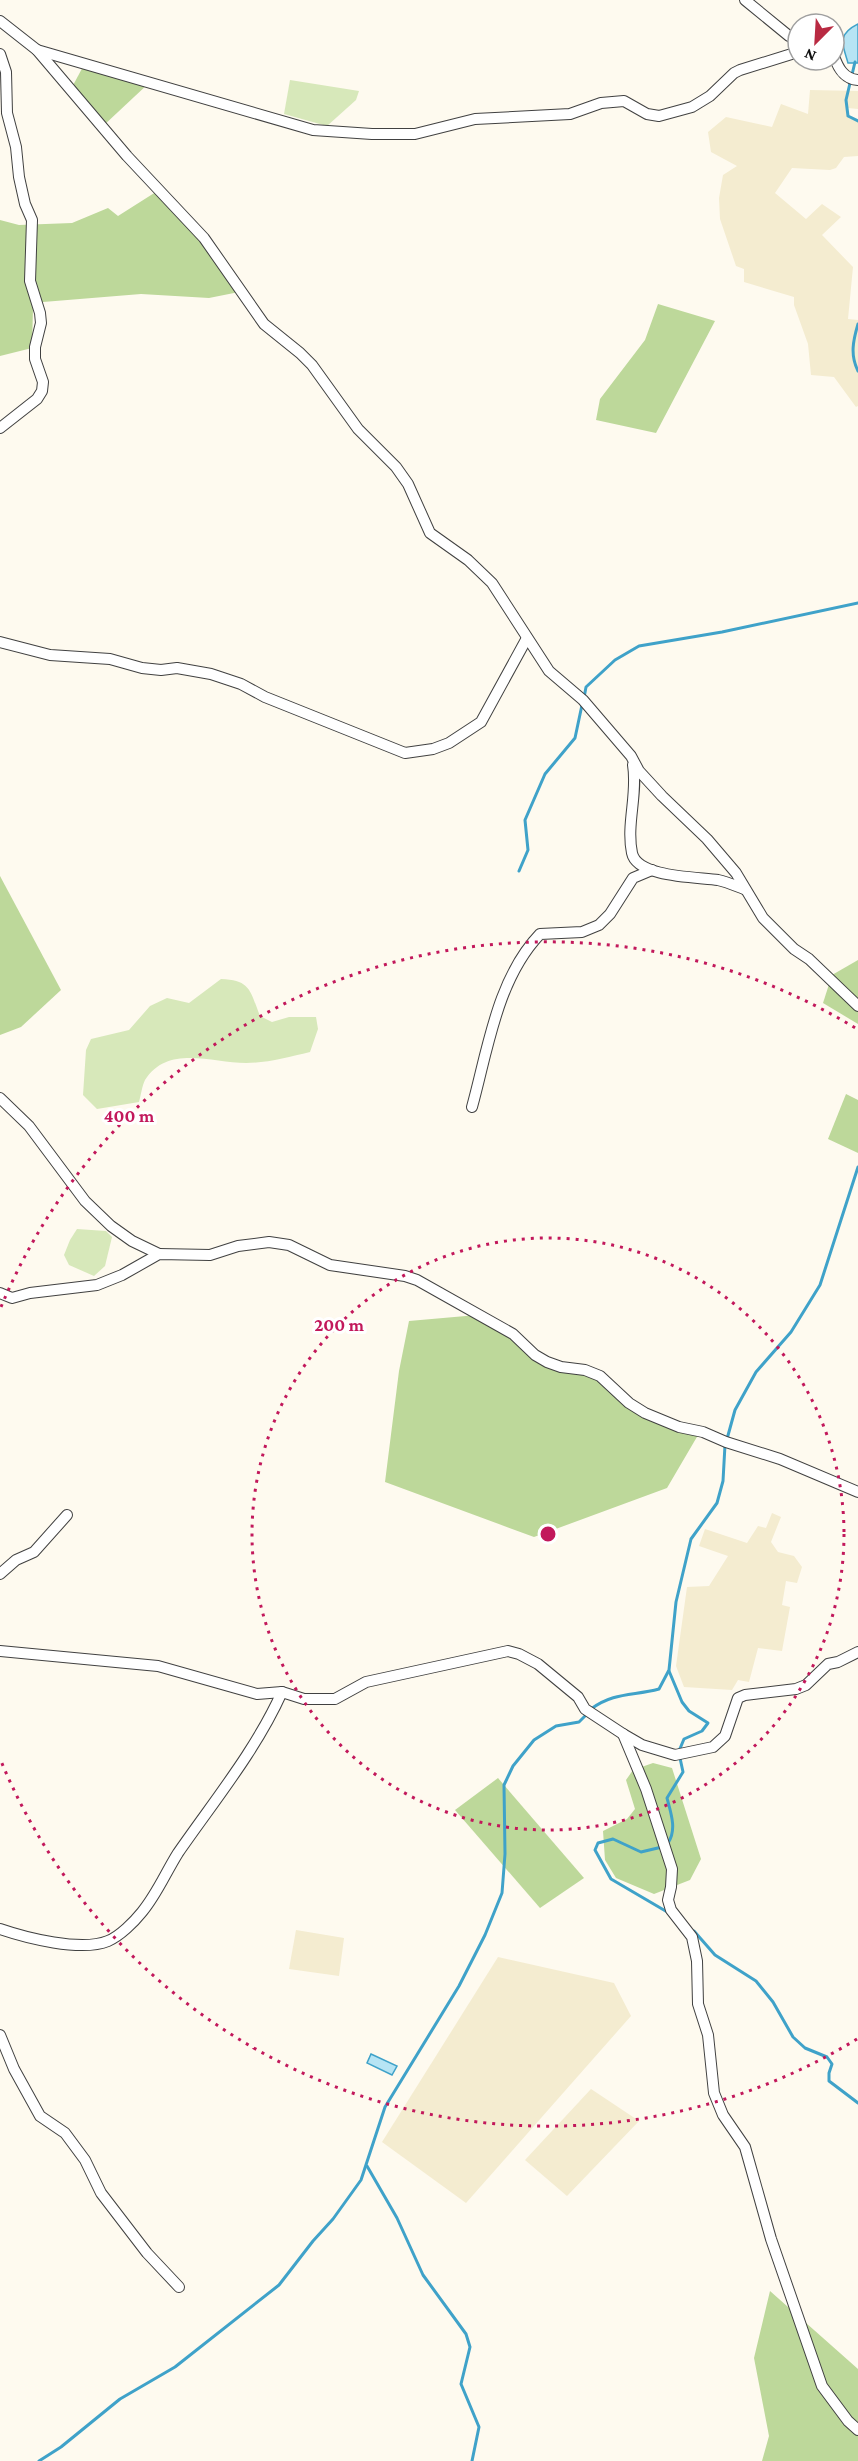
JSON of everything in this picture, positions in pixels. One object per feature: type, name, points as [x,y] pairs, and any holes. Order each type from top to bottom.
[{"type":"street","points":[[745,0],[786,34]]},
{"type":"street","points":[[0,21],[37,50],[128,156],[208,242],[244,298],[264,324],[312,365],[358,429],[396,467],[408,484],[430,534],[468,560],[492,583],[549,671],[583,700],[631,756],[639,771],[707,839],[736,873],[744,889],[770,924],[858,1006]]},
{"type":"street","points":[[37,50],[313,130],[372,134],[415,134],[475,119],[570,114],[601,103],[624,101],[647,114],[659,116],[692,107],[710,96],[740,70],[786,56]]},
{"type":"street","points":[[0,54],[6,72],[7,113],[16,147],[19,177],[25,204],[32,220],[30,280],[41,323],[34,359],[44,382],[37,399],[0,428]]},
{"type":"street","points":[[842,72],[851,80],[858,80]]},
{"type":"street","points":[[0,642],[8,646],[50,655],[110,659],[142,668],[161,670],[177,668],[211,674],[241,684],[282,705],[405,753],[433,749],[449,743],[481,722],[527,638]]},
{"type":"street","points":[[631,756],[636,781],[632,819],[632,853],[637,861],[652,870],[677,877],[718,880],[744,889]]},
{"type":"street","points":[[472,1107],[495,1022],[509,981],[529,946],[540,934],[582,932],[599,925],[610,914],[633,878],[652,870]]},
{"type":"street","points":[[0,1098],[29,1126],[85,1201],[132,1241],[159,1254],[210,1255],[238,1246],[268,1242],[289,1245],[330,1265],[405,1276],[417,1280],[513,1334],[535,1355],[547,1362],[561,1367],[585,1370],[600,1376],[629,1403],[645,1413],[679,1427],[703,1432],[726,1442],[780,1459],[858,1492]]},
{"type":"street","points":[[0,1293],[12,1298],[30,1293],[97,1285],[122,1275],[159,1254]]},
{"type":"street","points":[[0,1574],[16,1560],[34,1552],[67,1515]]},
{"type":"street","points":[[0,1651],[159,1666],[257,1694],[282,1692],[304,1699],[335,1699],[366,1682],[508,1651],[519,1653],[538,1664],[578,1697],[585,1709],[623,1734],[642,1745],[675,1755],[713,1747],[725,1736],[738,1698],[796,1689],[806,1685],[828,1664],[838,1662],[858,1652]]},
{"type":"street","points":[[0,1929],[35,1940],[89,1944],[105,1942],[128,1927],[147,1906],[178,1854],[223,1791],[274,1710],[282,1692]]},
{"type":"street","points":[[623,1734],[646,1789],[672,1869],[668,1899],[671,1910],[692,1936],[697,1961],[698,2004],[708,2036],[714,2093],[723,2115],[746,2147],[771,2239],[822,2386],[848,2421],[858,2430]]},
{"type":"street","points":[[0,2035],[14,2069],[40,2116],[65,2133],[85,2160],[101,2193],[147,2253],[179,2287]]},
{"type":"shaded area","points":[[810,90],[858,91],[858,109],[848,108],[848,116],[858,121],[858,156],[844,157],[836,168],[830,170],[792,168],[775,193],[806,219],[822,204],[841,217],[822,235],[853,267],[848,319],[858,320],[858,406],[856,407],[834,377],[811,375],[808,344],[794,305],[794,297],[744,282],[744,269],[736,266],[720,219],[719,198],[723,175],[737,166],[711,152],[708,132],[726,117],[772,127],[781,104],[808,114]]},
{"type":"shaded area","points":[[772,1513],[781,1517],[771,1542],[778,1552],[794,1556],[802,1567],[797,1583],[786,1581],[782,1605],[790,1607],[782,1651],[758,1648],[749,1682],[738,1680],[732,1690],[684,1687],[676,1666],[687,1587],[709,1586],[728,1556],[699,1546],[705,1529],[747,1543],[758,1526],[766,1528]]},
{"type":"shaded area","points":[[296,1930],[344,1938],[339,1976],[289,1969]]},
{"type":"shaded area","points":[[498,1957],[614,1983],[631,2016],[466,2203],[382,2142]]},
{"type":"shaded area","points":[[591,2089],[639,2121],[567,2196],[525,2160]]},
{"type":"green space","points":[[85,63],[149,83],[103,126],[71,89]]},
{"type":"green space","points":[[290,80],[359,91],[356,100],[327,126],[284,114]]},
{"type":"green space","points":[[159,190],[244,291],[209,298],[141,294],[43,302],[33,307],[32,348],[0,356],[0,220],[19,225],[72,223],[108,208],[118,216]]},
{"type":"green space","points":[[658,304],[715,321],[656,433],[596,420],[600,399],[645,340]]},
{"type":"green space","points":[[0,876],[61,990],[21,1027],[0,1035]]},
{"type":"green space","points":[[858,960],[858,1024],[823,1003],[832,975]]},
{"type":"green space","points":[[221,979],[238,982],[248,988],[260,1016],[272,1022],[289,1017],[316,1017],[318,1029],[310,1052],[254,1063],[178,1059],[166,1062],[155,1069],[145,1080],[139,1102],[97,1109],[83,1095],[86,1050],[91,1039],[129,1030],[150,1006],[167,998],[189,1003]]},
{"type":"green space","points":[[846,1094],[858,1100],[858,1153],[828,1139]]},
{"type":"green space","points":[[77,1229],[106,1231],[112,1237],[105,1266],[94,1276],[69,1265],[64,1255]]},
{"type":"green space","points":[[477,1315],[513,1334],[540,1360],[594,1373],[628,1405],[701,1430],[667,1488],[534,1537],[385,1482],[399,1371],[409,1321]]},
{"type":"green space","points":[[653,1763],[672,1768],[701,1859],[690,1880],[654,1894],[616,1878],[605,1860],[603,1831],[627,1819],[635,1809],[626,1780],[633,1770]]},
{"type":"green space","points":[[498,1778],[584,1878],[540,1908],[455,1810]]},
{"type":"green space","points":[[770,2291],[858,2369],[858,2461],[762,2461],[769,2436],[754,2358]]},
{"type":"water","points":[[858,24],[858,63],[848,63],[846,56],[846,32]]},
{"type":"water","points":[[371,2054],[397,2066],[392,2075],[367,2063]]},
{"type":"waterway","points":[[855,62],[846,100],[848,116],[858,121]]},
{"type":"waterway","points":[[858,324],[853,348],[858,371]]},
{"type":"waterway","points":[[584,698],[586,687],[615,660],[639,646],[722,632],[858,603]]},
{"type":"waterway","points":[[519,871],[528,850],[525,820],[545,774],[575,738],[582,705]]},
{"type":"waterway","points":[[727,1439],[735,1410],[756,1372],[791,1332],[820,1285],[858,1167]]},
{"type":"waterway","points":[[591,1709],[616,1697],[659,1689],[669,1670],[676,1602],[691,1539],[717,1503],[723,1481],[725,1445]]},
{"type":"waterway","points":[[669,1671],[682,1702],[689,1711],[708,1723],[702,1731],[684,1739],[679,1751]]},
{"type":"waterway","points":[[39,2461],[61,2447],[120,2399],[175,2367],[279,2285],[333,2219],[361,2180],[385,2107],[459,1986],[485,1935],[502,1893],[505,1854],[504,1785],[513,1766],[534,1740],[556,1726],[579,1722],[587,1714]]},
{"type":"waterway","points":[[668,1843],[673,1827],[667,1798],[683,1772],[680,1758]]},
{"type":"waterway","points":[[662,1847],[641,1852],[613,1839],[598,1843],[595,1850],[611,1879],[669,1913]]},
{"type":"waterway","points":[[694,1931],[715,1955],[756,1981],[773,2002],[793,2037],[805,2048],[827,2057],[832,2064],[829,2081],[858,2103]]},
{"type":"waterway","points":[[367,2166],[397,2218],[423,2275],[466,2334],[470,2347],[461,2384],[479,2427],[472,2461]]}]
